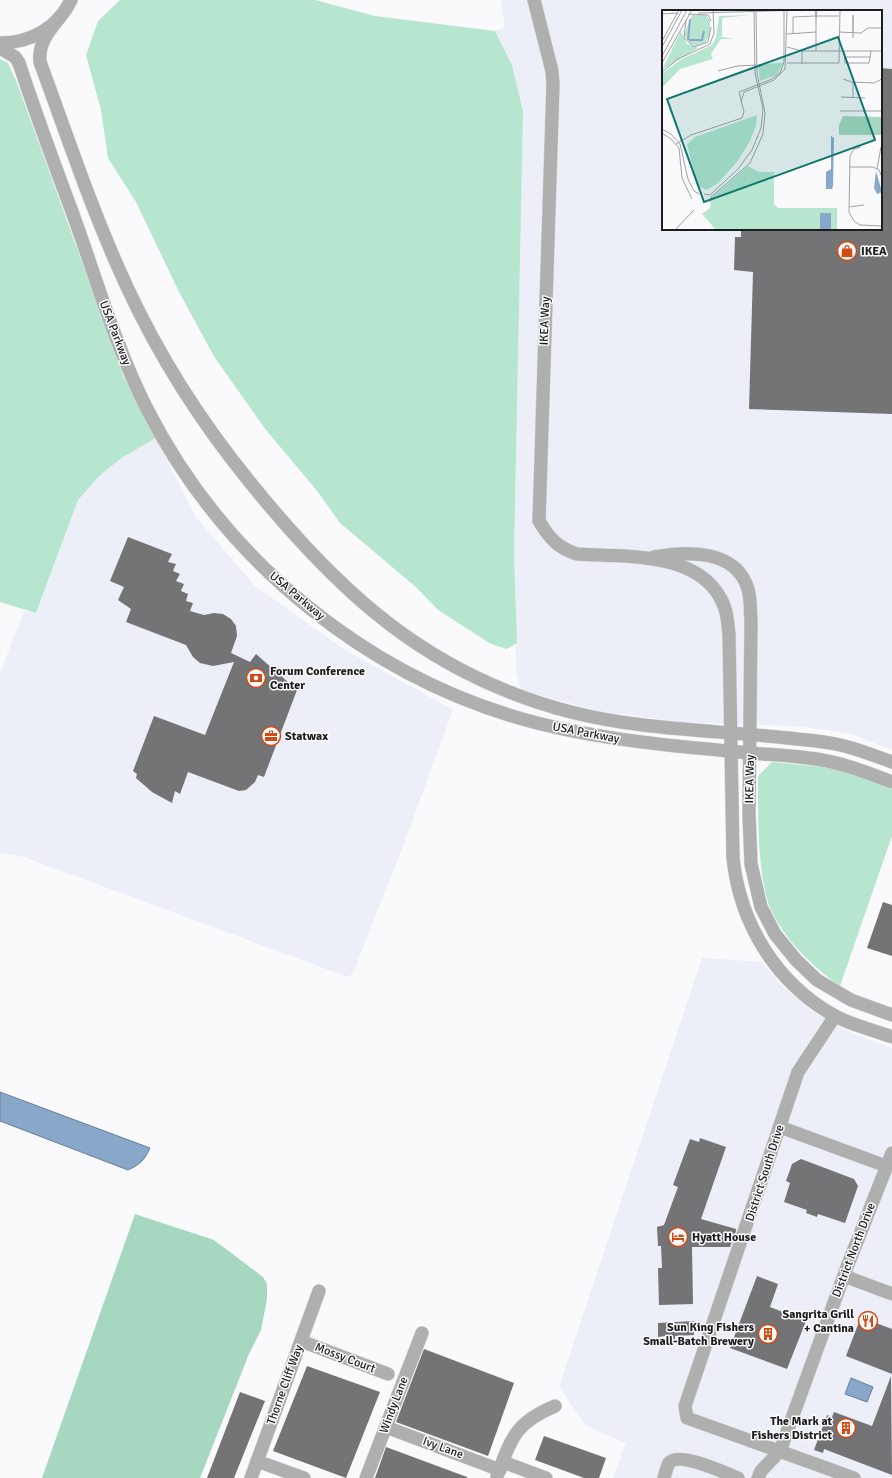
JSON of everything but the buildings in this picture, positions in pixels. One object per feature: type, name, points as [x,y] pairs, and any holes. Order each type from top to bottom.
[{"type":"street","name":"USA Parkway","points":[[71,0],[45,36],[40,48],[40,62],[96,217],[127,288],[159,349],[217,440],[269,507],[333,577],[370,610],[434,655],[500,689],[548,705],[605,719],[668,728],[750,733],[842,745],[892,762]]},
{"type":"street","name":"IKEA Way","points":[[534,0],[552,71],[553,84],[539,521],[555,544],[577,554],[648,558],[682,566],[696,572],[709,584],[721,599],[726,612],[729,635],[732,858],[738,891],[746,915],[760,944],[775,966],[800,991],[835,1016],[892,1037]]},
{"type":"street","name":"USA Parkway","points":[[0,43],[21,41],[32,38],[47,29],[60,17]]},
{"type":"street","name":"USA Parkway","points":[[0,48],[15,57],[19,63],[110,321],[125,360],[147,408],[174,456],[205,501],[236,539],[273,576],[315,613],[374,654],[429,683],[474,703],[539,724],[619,739],[826,761],[892,782]]},
{"type":"street","name":"IKEA Way","points":[[648,558],[671,554],[702,554],[718,558],[731,565],[742,575],[748,589],[750,601],[751,864],[757,894],[766,919],[774,934],[786,949],[817,980],[851,1000],[892,1015]]},
{"type":"street","name":"District South Drive","points":[[780,1451],[687,1418],[685,1406],[798,1072],[835,1016]]},
{"type":"street","points":[[780,1128],[886,1166]]},
{"type":"street","name":"District North Drive","points":[[758,1478],[761,1471],[780,1451],[844,1276],[892,1153]]},
{"type":"street","points":[[844,1276],[892,1294]]},
{"type":"street","name":"Thorne Cliff Way","points":[[251,1478],[319,1292]]},
{"type":"street","name":"Windy Lane","points":[[366,1478],[422,1333]]},
{"type":"street","name":"Mossy Court","points":[[301,1341],[388,1374]]},
{"type":"street","points":[[500,1470],[517,1430],[535,1415],[555,1406]]},
{"type":"street","name":"Ivy Lane","points":[[386,1427],[500,1470],[546,1478]]},
{"type":"street","points":[[780,1451],[854,1478]]},
{"type":"street","points":[[664,1478],[669,1463],[676,1459],[686,1459],[720,1475],[738,1478]]},
{"type":"street","points":[[257,1461],[304,1478]]},
{"type":"shaded area","points":[[501,0],[892,0],[892,750],[851,734],[829,730],[792,726],[680,722],[599,711],[521,690],[516,672],[514,557],[523,111],[512,65],[495,31],[505,27]]},
{"type":"shaded area","points":[[156,438],[195,516],[255,586],[344,649],[453,710],[400,854],[353,973],[348,977],[24,857],[0,853],[0,673],[24,611],[36,613],[78,500],[100,475],[123,457]]},
{"type":"shaded area","points":[[702,958],[762,962],[782,986],[812,1011],[845,1030],[892,1048],[892,1478],[613,1478],[626,1443],[586,1426],[559,1387]]},
{"type":"green space","points":[[120,0],[315,0],[375,16],[495,31],[512,65],[523,111],[514,557],[517,643],[507,649],[491,644],[438,610],[417,588],[340,523],[318,492],[266,430],[215,358],[179,292],[136,202],[108,158],[101,110],[86,55],[98,21]]},
{"type":"green space","points":[[0,59],[8,63],[16,80],[124,378],[156,438],[123,457],[100,475],[78,500],[36,613],[0,602]]},
{"type":"green space","points":[[772,762],[832,768],[858,775],[892,789],[892,836],[840,986],[810,961],[792,942],[777,921],[766,897],[759,844],[758,776]]},
{"type":"green space","points":[[135,1214],[214,1240],[263,1277],[267,1284],[267,1299],[261,1330],[249,1354],[200,1478],[42,1478]]},
{"type":"water","points":[[0,1092],[150,1148],[141,1162],[128,1170],[0,1121]]},
{"type":"water","points":[[851,1378],[873,1387],[867,1402],[845,1394]]},
{"type":"place","name":"IKEA","points":[[847,251]]},
{"type":"place","name":"Forum Conference Center","points":[[256,678]]},
{"type":"place","name":"Statwax","points":[[271,736]]},
{"type":"place","name":"Hyatt House","points":[[678,1237]]},
{"type":"place","name":"Sangrita Grill + Cantina","points":[[868,1321]]},
{"type":"place","name":"Sun King Fishers Small-Batch Brewery","points":[[768,1334]]},
{"type":"place","name":"The Mark at Fishers District","points":[[846,1428]]}]
